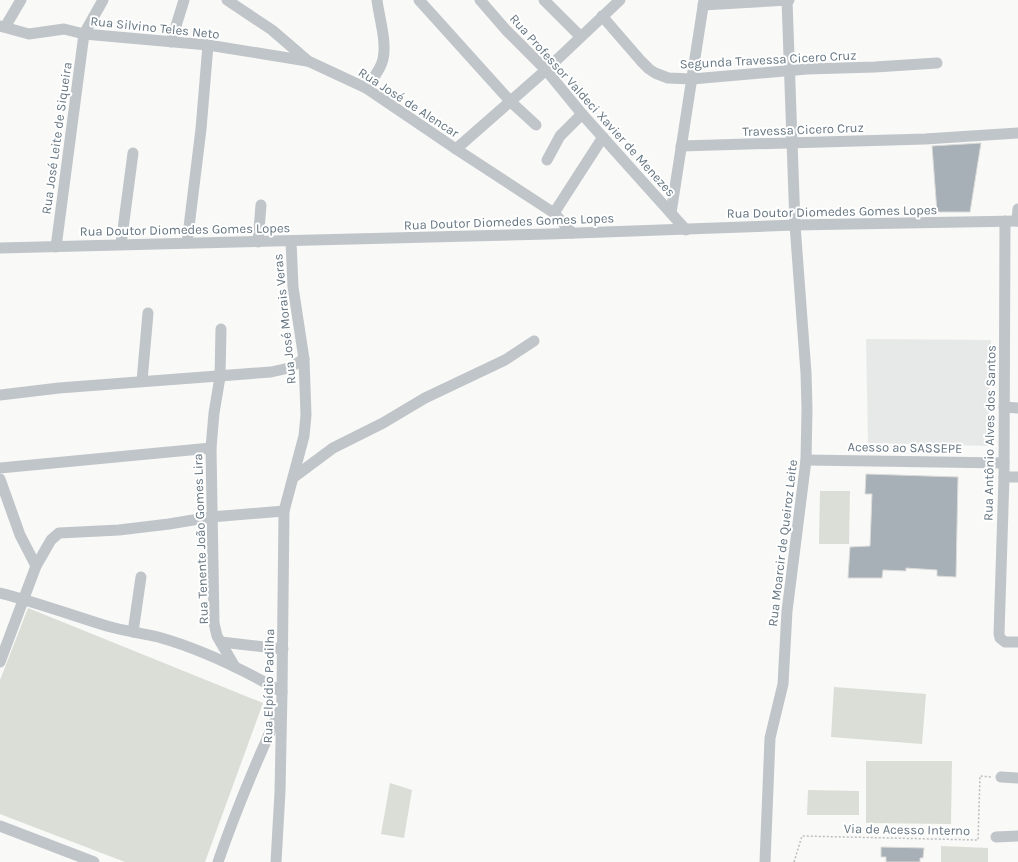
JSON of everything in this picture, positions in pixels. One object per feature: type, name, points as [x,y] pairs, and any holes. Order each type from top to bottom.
[{"type":"street","points":[[3,27],[21,0]]},
{"type":"street","points":[[84,34],[103,0]]},
{"type":"street","points":[[171,42],[184,0]]},
{"type":"street","name":"Rua José de Alencar","points":[[228,0],[272,30],[308,61],[366,88],[554,213],[572,233]]},
{"type":"street","points":[[366,88],[379,70],[383,60],[384,50],[377,0]]},
{"type":"street","points":[[420,0],[511,102],[536,125]]},
{"type":"street","name":"Rua Professor Valdeci Xavier de Menezes","points":[[480,0],[506,30],[546,70],[582,114],[686,230]]},
{"type":"street","points":[[544,0],[580,36]]},
{"type":"street","points":[[456,149],[511,102],[620,0]]},
{"type":"street","points":[[671,213],[704,2],[788,0]]},
{"type":"street","name":"Rua Moarcir de Queiroz Leite","points":[[765,862],[770,738],[783,684],[787,610],[806,460],[806,373],[794,225],[788,0]]},
{"type":"street","name":"Segunda Travessa Cicero Cruz","points":[[602,16],[649,70],[668,78],[692,79],[824,68],[875,67],[937,63]]},
{"type":"street","name":"Rua Silvino Teles Neto","points":[[3,27],[29,34],[64,29],[84,34],[208,45],[308,61]]},
{"type":"street","name":"Rua José Leite de Siqueira","points":[[56,247],[84,34]]},
{"type":"street","points":[[187,243],[201,129],[208,45]]},
{"type":"street","points":[[547,160],[560,136],[582,114]]},
{"type":"street","name":"Travessa Cicero Cruz","points":[[681,146],[925,139],[1018,133]]},
{"type":"street","points":[[554,213],[603,137]]},
{"type":"street","points":[[121,244],[133,153]]},
{"type":"street","points":[[258,242],[261,205]]},
{"type":"street","points":[[1018,209],[1018,221]]},
{"type":"street","name":"Rua Antônio Alves dos Santos","points":[[1005,221],[1004,477],[999,634],[1000,638],[1005,642],[1018,642]]},
{"type":"street","name":"Rua Doutor Diomedes Gomes Lopes","points":[[0,248],[686,230],[794,225],[1018,221]]},
{"type":"street","name":"Rua José Morais Veras","points":[[284,511],[304,436],[306,415],[304,359],[293,287],[291,241]]},
{"type":"street","points":[[142,382],[148,313]]},
{"type":"street","name":"Rua Tenente João Gomes Lira","points":[[221,329],[220,376],[214,413],[211,448],[214,623],[217,636],[236,667]]},
{"type":"street","points":[[294,477],[333,448],[383,423],[425,398],[505,360],[534,341]]},
{"type":"street","points":[[0,395],[59,388],[281,370],[289,368],[304,359]]},
{"type":"street","points":[[1004,408],[1018,408]]},
{"type":"street","points":[[0,468],[211,448]]},
{"type":"street","name":"Acesso ao SASSEPE","points":[[806,460],[1004,463]]},
{"type":"street","points":[[1004,477],[1018,477]]},
{"type":"street","points":[[0,479],[20,535],[36,566]]},
{"type":"street","points":[[0,662],[36,566],[51,540],[59,533],[118,530],[212,517],[284,511]]},
{"type":"street","name":"Rua Elpídio Padilha","points":[[276,862],[282,706],[284,511]]},
{"type":"street","points":[[133,632],[141,577]]},
{"type":"street","points":[[0,593],[103,625],[157,637],[183,646],[236,667],[282,692]]},
{"type":"street","points":[[221,642],[283,649]]},
{"type":"street","points":[[218,862],[244,791],[282,706]]},
{"type":"street","points":[[1000,778],[1018,778]]},
{"type":"street","points":[[0,826],[94,862]]},
{"type":"street","points":[[996,836],[1018,836]]},
{"type":"path","name":"Via de Acesso Interno","points":[[794,862],[802,836],[978,840],[980,776],[1000,778]]},
{"type":"shaded area","points":[[866,339],[991,340],[988,446],[868,443]]},
{"type":"shaded area","points":[[820,491],[850,491],[849,544],[819,544]]},
{"type":"shaded area","points":[[28,608],[263,703],[205,862],[125,862],[0,814],[0,680]]},
{"type":"shaded area","points":[[834,687],[926,694],[922,744],[831,737]]},
{"type":"shaded area","points":[[866,761],[952,761],[951,824],[866,823]]},
{"type":"shaded area","points":[[390,783],[412,790],[404,838],[381,834]]},
{"type":"shaded area","points":[[808,790],[859,791],[859,815],[807,815]]},
{"type":"shaded area","points":[[941,846],[988,848],[988,862],[941,862]]},
{"type":"building","points":[[981,143],[970,212],[937,212],[932,146]]},
{"type":"building","points":[[866,474],[958,477],[956,577],[937,576],[937,570],[906,568],[906,571],[883,570],[882,578],[848,578],[850,547],[870,546],[872,494],[865,494]]},
{"type":"building","points":[[881,847],[924,848],[923,858],[920,858],[920,862],[886,862],[886,857],[881,857]]}]
